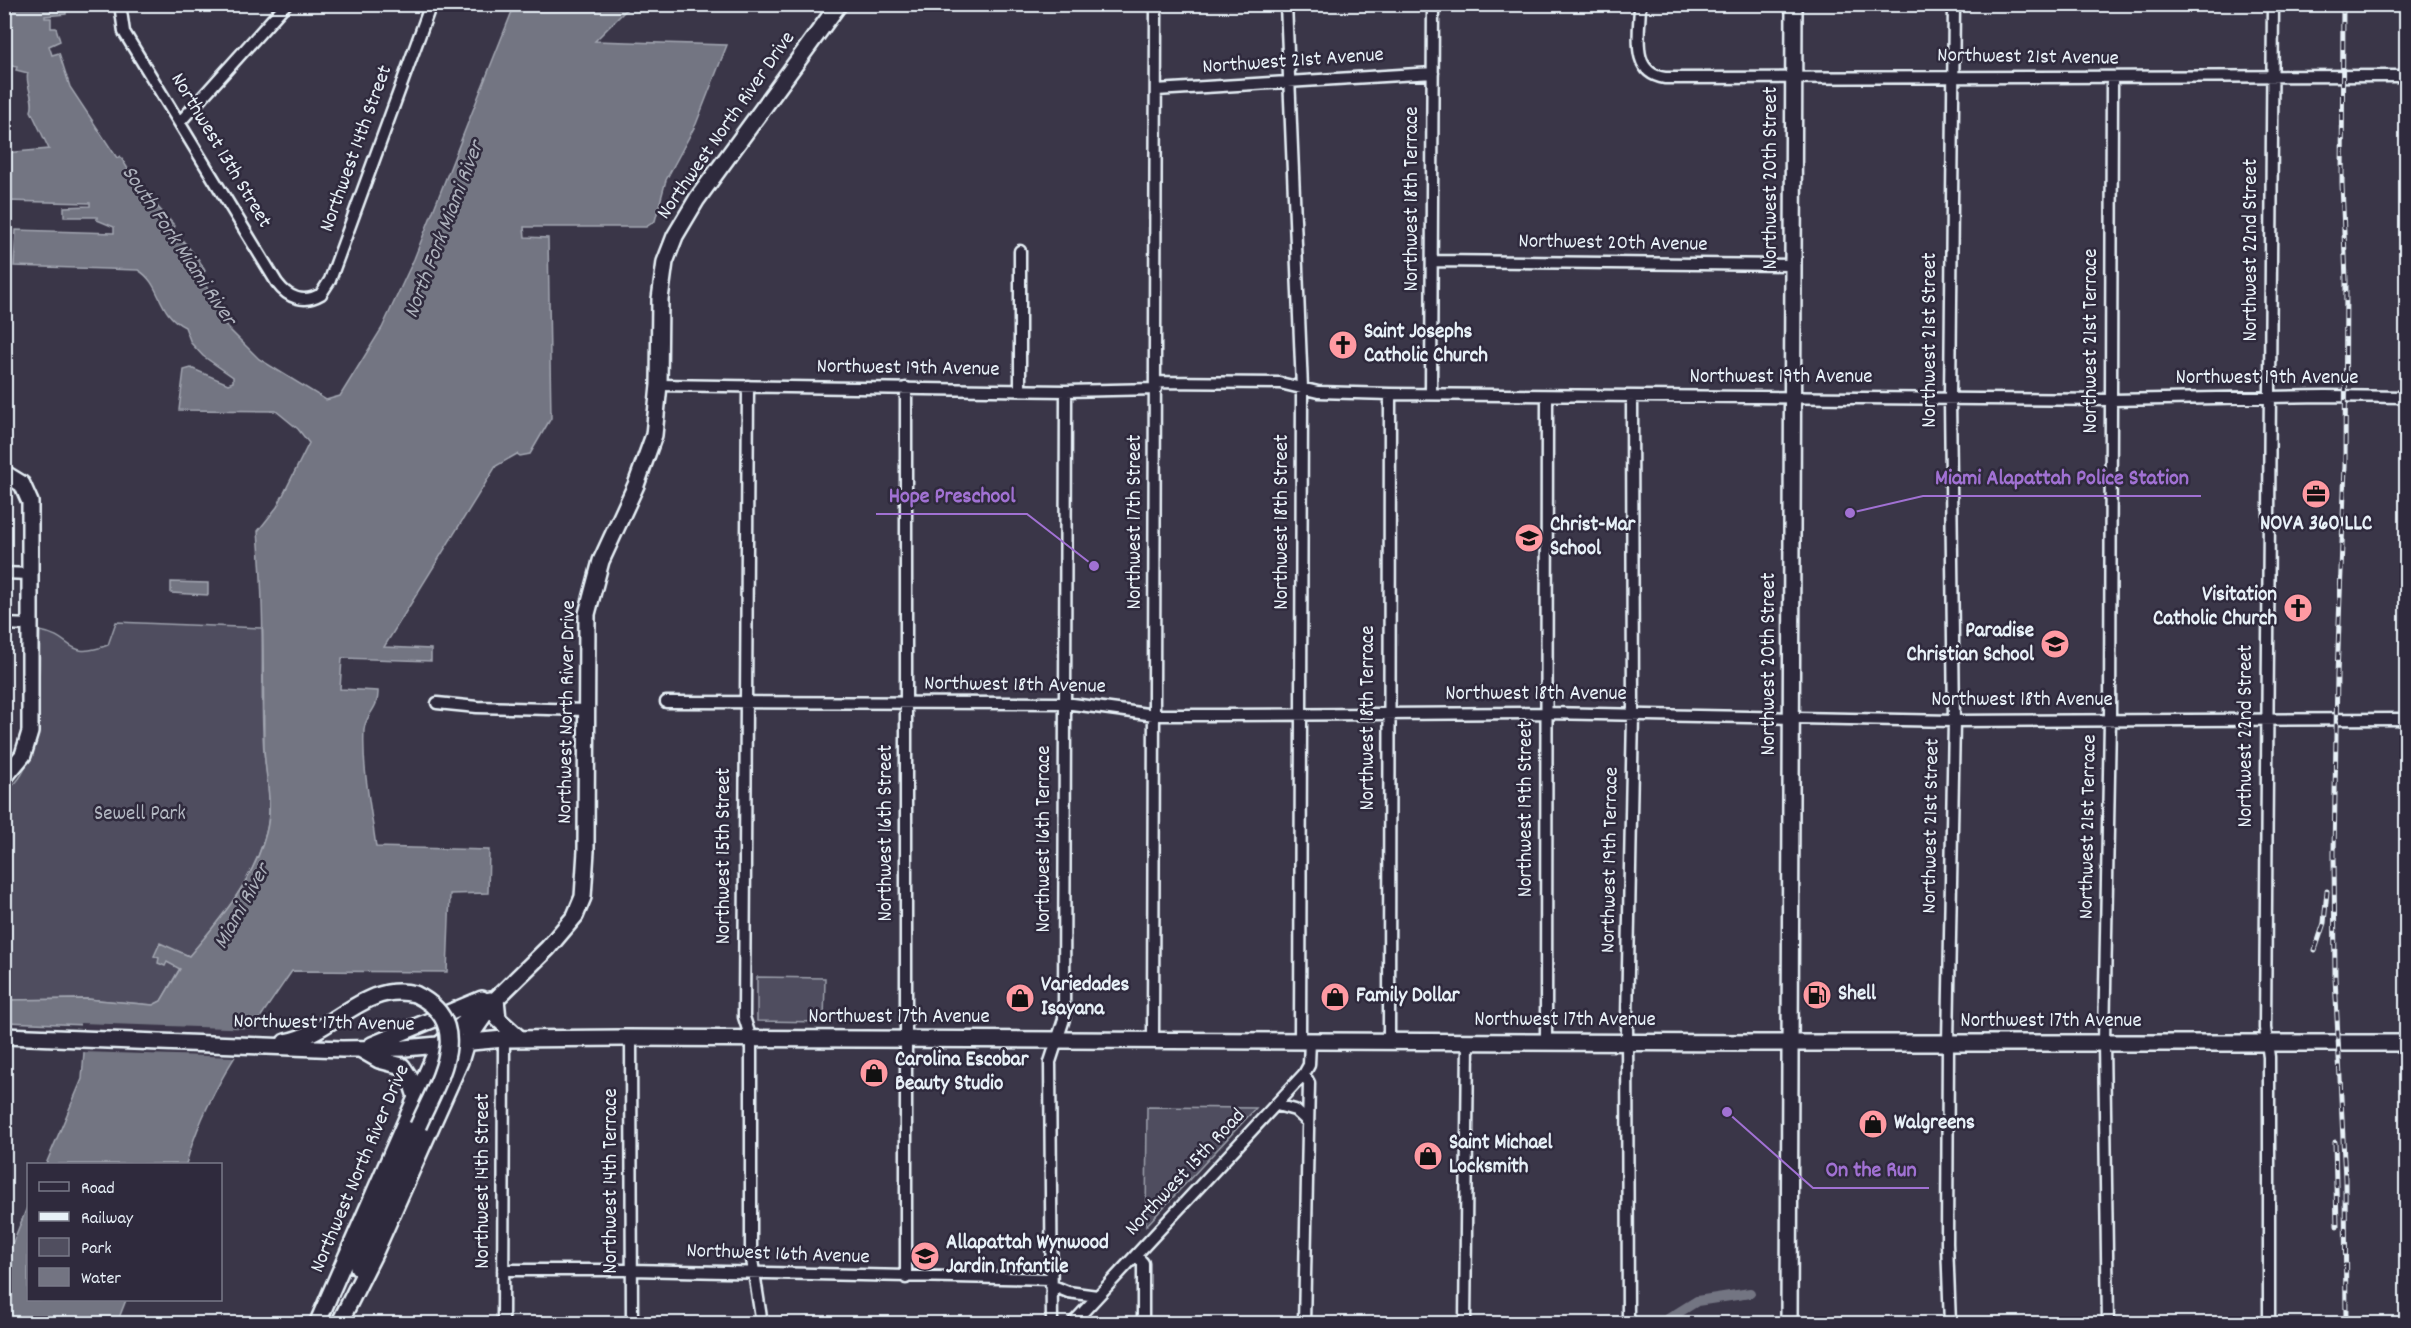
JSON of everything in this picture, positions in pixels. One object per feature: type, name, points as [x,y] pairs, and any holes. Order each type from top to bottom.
[{"type":"main road","name":"Northwest North River Drive","points":[[317,1323],[439,1045],[472,1014],[500,994],[548,948],[580,907],[584,888],[586,851],[586,627],[591,590],[600,561],[647,460],[654,435],[659,385],[660,289],[665,262],[675,236],[697,199],[839,4]]},
{"type":"main road","name":"Northwest 20th Street","points":[[1790,1323],[1794,4]]},
{"type":"main road","points":[[4,473],[18,480],[28,495],[30,574],[30,732],[23,755],[4,778]]},
{"type":"main road","points":[[268,1045],[315,1032],[380,993],[396,990],[416,994],[437,1010],[446,1026],[449,1042],[447,1058],[363,1253],[340,1319]]},
{"type":"main road","name":"Northwest North River Drive","points":[[340,1319],[376,1250],[460,1062],[466,1042],[500,994]]},
{"type":"main road","points":[[360,1049],[416,1029],[500,994],[498,1019],[512,1039]]},
{"type":"main road","name":"Northwest 17th Avenue","points":[[4,1036],[360,1049],[512,1039],[632,1038],[1629,1043],[2406,1042]]},
{"type":"main road","points":[[360,1049],[379,1060],[402,1066],[410,1078],[416,1097]]},
{"type":"street","name":"Northwest 13th Street","points":[[120,4],[124,32],[277,283],[289,296],[309,298]]},
{"type":"street","points":[[180,122],[286,4]]},
{"type":"street","name":"Northwest 14th Street","points":[[309,298],[321,294],[330,280],[430,4]]},
{"type":"street","name":"Northwest 17th Street","points":[[1153,1040],[1156,4]]},
{"type":"street","name":"Northwest 18th Street","points":[[1286,4],[1302,388],[1305,1041]]},
{"type":"street","name":"Northwest 18th Terrace","points":[[1431,394],[1433,4]]},
{"type":"street","name":"Northwest 21st Avenue","points":[[1640,4],[1640,58],[1645,71],[1650,75],[1665,78],[1953,76],[2272,79],[2406,76]]},
{"type":"street","name":"Northwest 21st Street","points":[[1950,1323],[1947,1243],[1954,721],[1950,399],[1954,4]]},
{"type":"street","name":"Northwest 22nd Street","points":[[2269,1323],[2266,720],[2273,4]]},
{"type":"street","name":"Northwest 21st Avenue","points":[[1156,90],[1433,73]]},
{"type":"street","name":"Northwest 21st Terrace","points":[[2108,1323],[2104,1042],[2110,721],[2112,79]]},
{"type":"street","points":[[1020,250],[1020,390]]},
{"type":"street","name":"Northwest 20th Avenue","points":[[1433,261],[1793,265]]},
{"type":"street","name":"Northwest 19th Avenue","points":[[659,385],[1066,391],[1156,385],[1280,383],[1318,392],[1547,396],[2112,400],[2406,397]]},
{"type":"street","name":"Northwest 15th Street","points":[[748,386],[744,1017],[751,1039],[751,1253],[762,1323]]},
{"type":"street","name":"Northwest 16th Street","points":[[906,388],[906,1278]]},
{"type":"street","name":"Northwest 16th Terrace","points":[[1052,1323],[1050,1062],[1064,1018],[1066,391]]},
{"type":"street","name":"Northwest 18th Terrace","points":[[1389,1041],[1390,394]]},
{"type":"street","name":"Northwest 19th Street","points":[[1546,1042],[1547,396]]},
{"type":"street","name":"Northwest 19th Terrace","points":[[1628,1323],[1628,980],[1633,715],[1632,397]]},
{"type":"street","points":[[4,573],[30,574]]},
{"type":"street","points":[[4,624],[30,625]]},
{"type":"street","points":[[437,702],[477,707],[586,710]]},
{"type":"street","name":"Northwest 18th Avenue","points":[[666,702],[1065,703],[1155,715],[1546,713],[1954,721],[2406,719]]},
{"type":"street","name":"Northwest 14th Terrace","points":[[632,1038],[632,1323]]},
{"type":"street","name":"Northwest 14th Street","points":[[503,1323],[512,1039]]},
{"type":"street","name":"Northwest 15th Road","points":[[1072,1323],[1304,1074],[1309,1065],[1305,1041]]},
{"type":"street","points":[[1465,1323],[1468,1042]]},
{"type":"street","points":[[1304,1074],[1309,1083],[1304,1323]]},
{"type":"street","points":[[1277,1105],[1295,1110],[1307,1121]]},
{"type":"street","points":[[1136,1255],[1143,1263],[1143,1323]]},
{"type":"street","name":"Northwest 16th Avenue","points":[[503,1270],[631,1270],[1051,1282]]},
{"type":"street","points":[[1051,1282],[1068,1292],[1097,1296]]},
{"type":"green space","name":"Sewell Park","points":[[116,622],[262,628],[263,737],[269,802],[266,833],[244,884],[224,914],[189,956],[160,944],[167,962],[180,968],[161,1001],[153,1005],[87,999],[5,1000],[4,791],[18,781],[27,764],[33,742],[39,694],[40,631],[51,634],[77,649],[94,649],[108,645]]},
{"type":"green space","points":[[757,977],[825,978],[824,1022],[757,1021]]},
{"type":"green space","points":[[1147,1107],[1256,1108],[1146,1226]]},
{"type":"water","points":[[5,5],[66,6],[66,14],[45,16],[45,18],[51,18],[51,28],[56,28],[60,41],[49,46],[52,55],[59,53],[70,87],[117,158],[120,156],[138,185],[175,226],[173,229],[199,260],[205,271],[200,274],[227,327],[259,359],[326,400],[340,396],[382,328],[414,259],[513,9],[519,5],[631,5],[595,41],[727,45],[696,124],[666,180],[655,221],[646,227],[524,227],[525,237],[548,238],[551,418],[530,454],[520,456],[517,454],[496,466],[384,647],[431,649],[431,661],[342,658],[340,689],[378,691],[376,703],[364,730],[366,774],[376,847],[489,850],[488,893],[450,894],[447,972],[292,971],[245,1040],[217,1087],[186,1163],[46,1163],[82,1079],[86,1025],[5,1022],[5,1000],[87,999],[153,1005],[161,1001],[180,969],[167,962],[165,966],[158,963],[159,958],[154,956],[160,943],[189,956],[224,914],[245,883],[261,850],[269,811],[264,747],[258,531],[277,507],[309,443],[298,429],[276,411],[179,410],[184,370],[191,368],[228,384],[233,382],[233,377],[203,356],[191,343],[185,327],[169,314],[151,283],[138,270],[14,266],[16,230],[114,233],[114,227],[97,220],[97,217],[64,217],[64,207],[90,206],[90,203],[5,201],[5,153],[49,149],[31,111],[28,73],[16,70],[17,67],[5,67]]},
{"type":"water","points":[[171,582],[208,583],[208,595],[171,593]]},
{"type":"water","points":[[27,1207],[27,1301],[126,1301],[117,1323],[5,1323],[5,1262]]},
{"type":"pier","points":[[80,1023],[256,1029],[237,1057],[83,1052],[83,1028],[80,1027]]},
{"type":"waterway","points":[[1660,1324],[1697,1301],[1750,1293]]},
{"type":"railway","points":[[2343,4],[2342,184],[2346,280],[2345,466],[2337,675],[2334,854],[2335,977],[2345,1179],[2346,1324]]},
{"type":"railway","points":[[2315,950],[2324,923],[2327,891]]},
{"type":"railway","points":[[2335,1142],[2337,1226]]},
{"type":"place","name":"Saint Josephs Catholic Church","points":[[1343,345]]},
{"type":"place","name":"NOVA 360 LLC","points":[[2316,494]]},
{"type":"place","name":"Miami Alapattah Police Station","points":[[1850,513]]},
{"type":"place","name":"Christ-Mar School","points":[[1529,538]]},
{"type":"place","name":"Hope Preschool","points":[[1094,566]]},
{"type":"place","name":"Visitation Catholic Church","points":[[2298,608]]},
{"type":"place","name":"Paradise Christian School","points":[[2055,644]]},
{"type":"place","name":"Shell","points":[[1817,995]]},
{"type":"place","name":"Family Dollar","points":[[1335,997]]},
{"type":"place","name":"Variedades Isayana","points":[[1020,998]]},
{"type":"place","name":"Carolina Escobar Beauty Studio","points":[[874,1073]]},
{"type":"place","name":"On the Run","points":[[1727,1112]]},
{"type":"place","name":"Walgreens","points":[[1873,1124]]},
{"type":"place","name":"Saint Michael Locksmith","points":[[1428,1156]]},
{"type":"place","name":"Allapattah Wynwood Jardin Infantile","points":[[925,1256]]},
{"type":"water label","name":"North Fork Miami River","points":[[445,230]]},
{"type":"water label","name":"South Fork Miami River","points":[[178,246]]},
{"type":"water label","name":"Miami River","points":[[243,907]]}]
